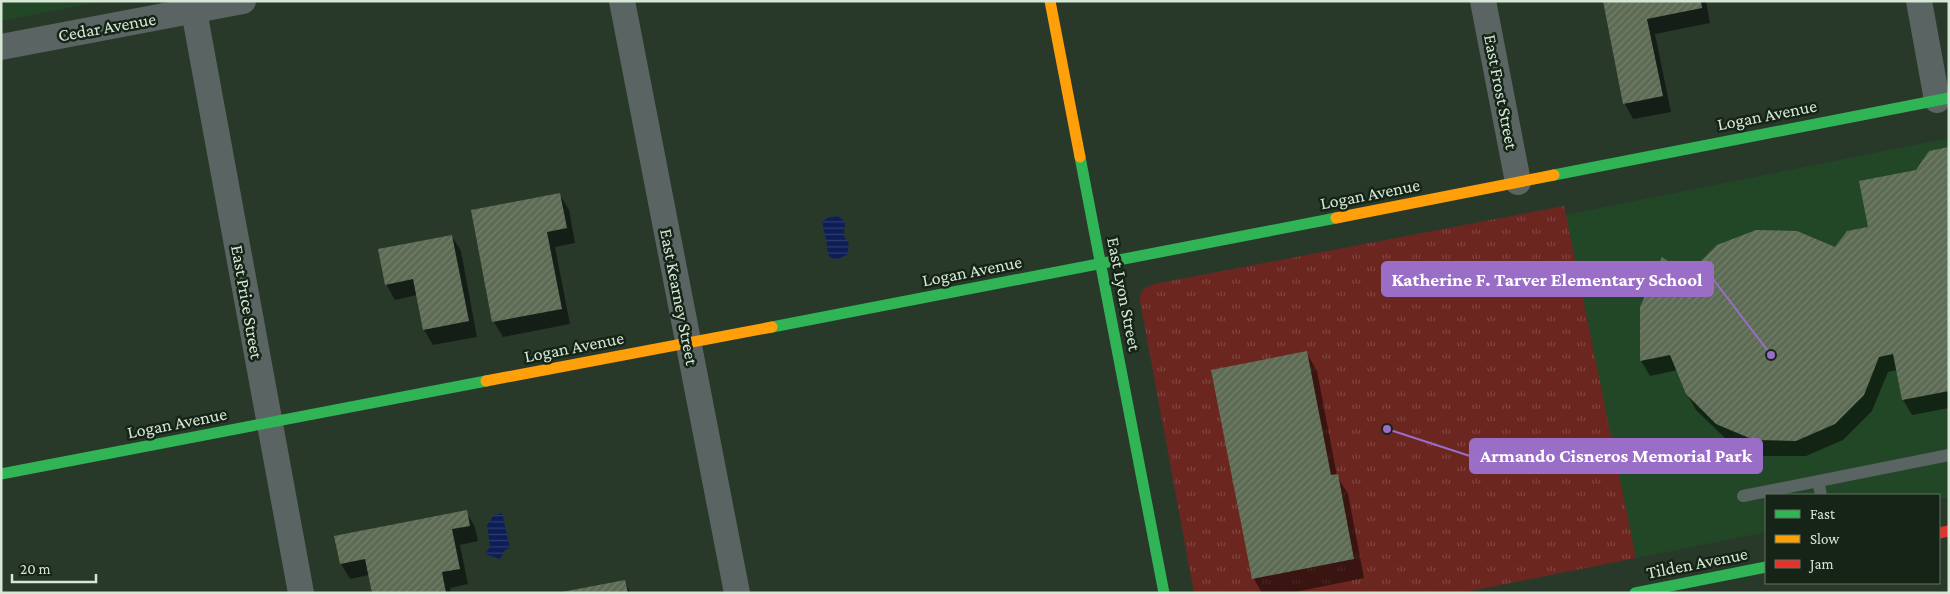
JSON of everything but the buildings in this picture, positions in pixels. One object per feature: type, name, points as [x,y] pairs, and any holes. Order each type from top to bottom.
[{"type":"street","name":"Cedar Avenue","points":[[1,47],[243,1]]},
{"type":"street","name":"East Kearney Street","points":[[622,1],[737,593]]},
{"type":"street","name":"East Lyon Street","points":[[1050,1],[1164,593]]},
{"type":"street","name":"East Frost Street","points":[[1483,1],[1518,182]]},
{"type":"street","points":[[1918,1],[1943,99]]},
{"type":"street","name":"East Price Street","points":[[194,11],[301,593]]},
{"type":"street","name":"Logan Avenue","points":[[1,474],[1101,264],[1943,99]]},
{"type":"street","name":"Tilden Avenue","points":[[1634,593],[1765,567]]},
{"type":"lane","points":[[1743,496],[1949,455]]},
{"type":"lane","points":[[1818,480],[1821,494]]},
{"type":"shaded area","points":[[1,1],[103,1],[1,21]]},
{"type":"shaded area","points":[[1949,138],[1949,497],[1940,499],[1940,494],[1765,494],[1765,532],[1636,558],[1565,215]]},
{"type":"shaded area","points":[[838,216],[845,222],[844,236],[849,245],[847,255],[835,260],[829,256],[827,250],[823,221],[827,218]]},
{"type":"shaded area","points":[[502,513],[510,548],[505,550],[500,559],[485,554],[490,547],[487,525],[494,515]]},
{"type":"green space","points":[[1564,206],[1636,558],[1460,593],[1194,593],[1140,301],[1140,294],[1143,290],[1154,284]]},
{"type":"traffic: fast","points":[[1554,175],[1949,98]]},
{"type":"traffic: fast","points":[[1080,157],[1164,593]]},
{"type":"traffic: fast","points":[[772,327],[1336,218]]},
{"type":"traffic: fast","points":[[1,474],[486,381]]},
{"type":"traffic: fast","points":[[1635,593],[1765,567]]},
{"type":"traffic: slow","points":[[1050,1],[1080,157]]},
{"type":"traffic: slow","points":[[1336,218],[1554,175]]},
{"type":"traffic: slow","points":[[486,381],[772,327]]},
{"type":"traffic: jam","points":[[1940,533],[1949,531]]},
{"type":"place","name":"Katherine F. Tarver Elementary School","points":[[1771,355]]},
{"type":"place","name":"Armando Cisneros Memorial Park","points":[[1387,429]]}]
